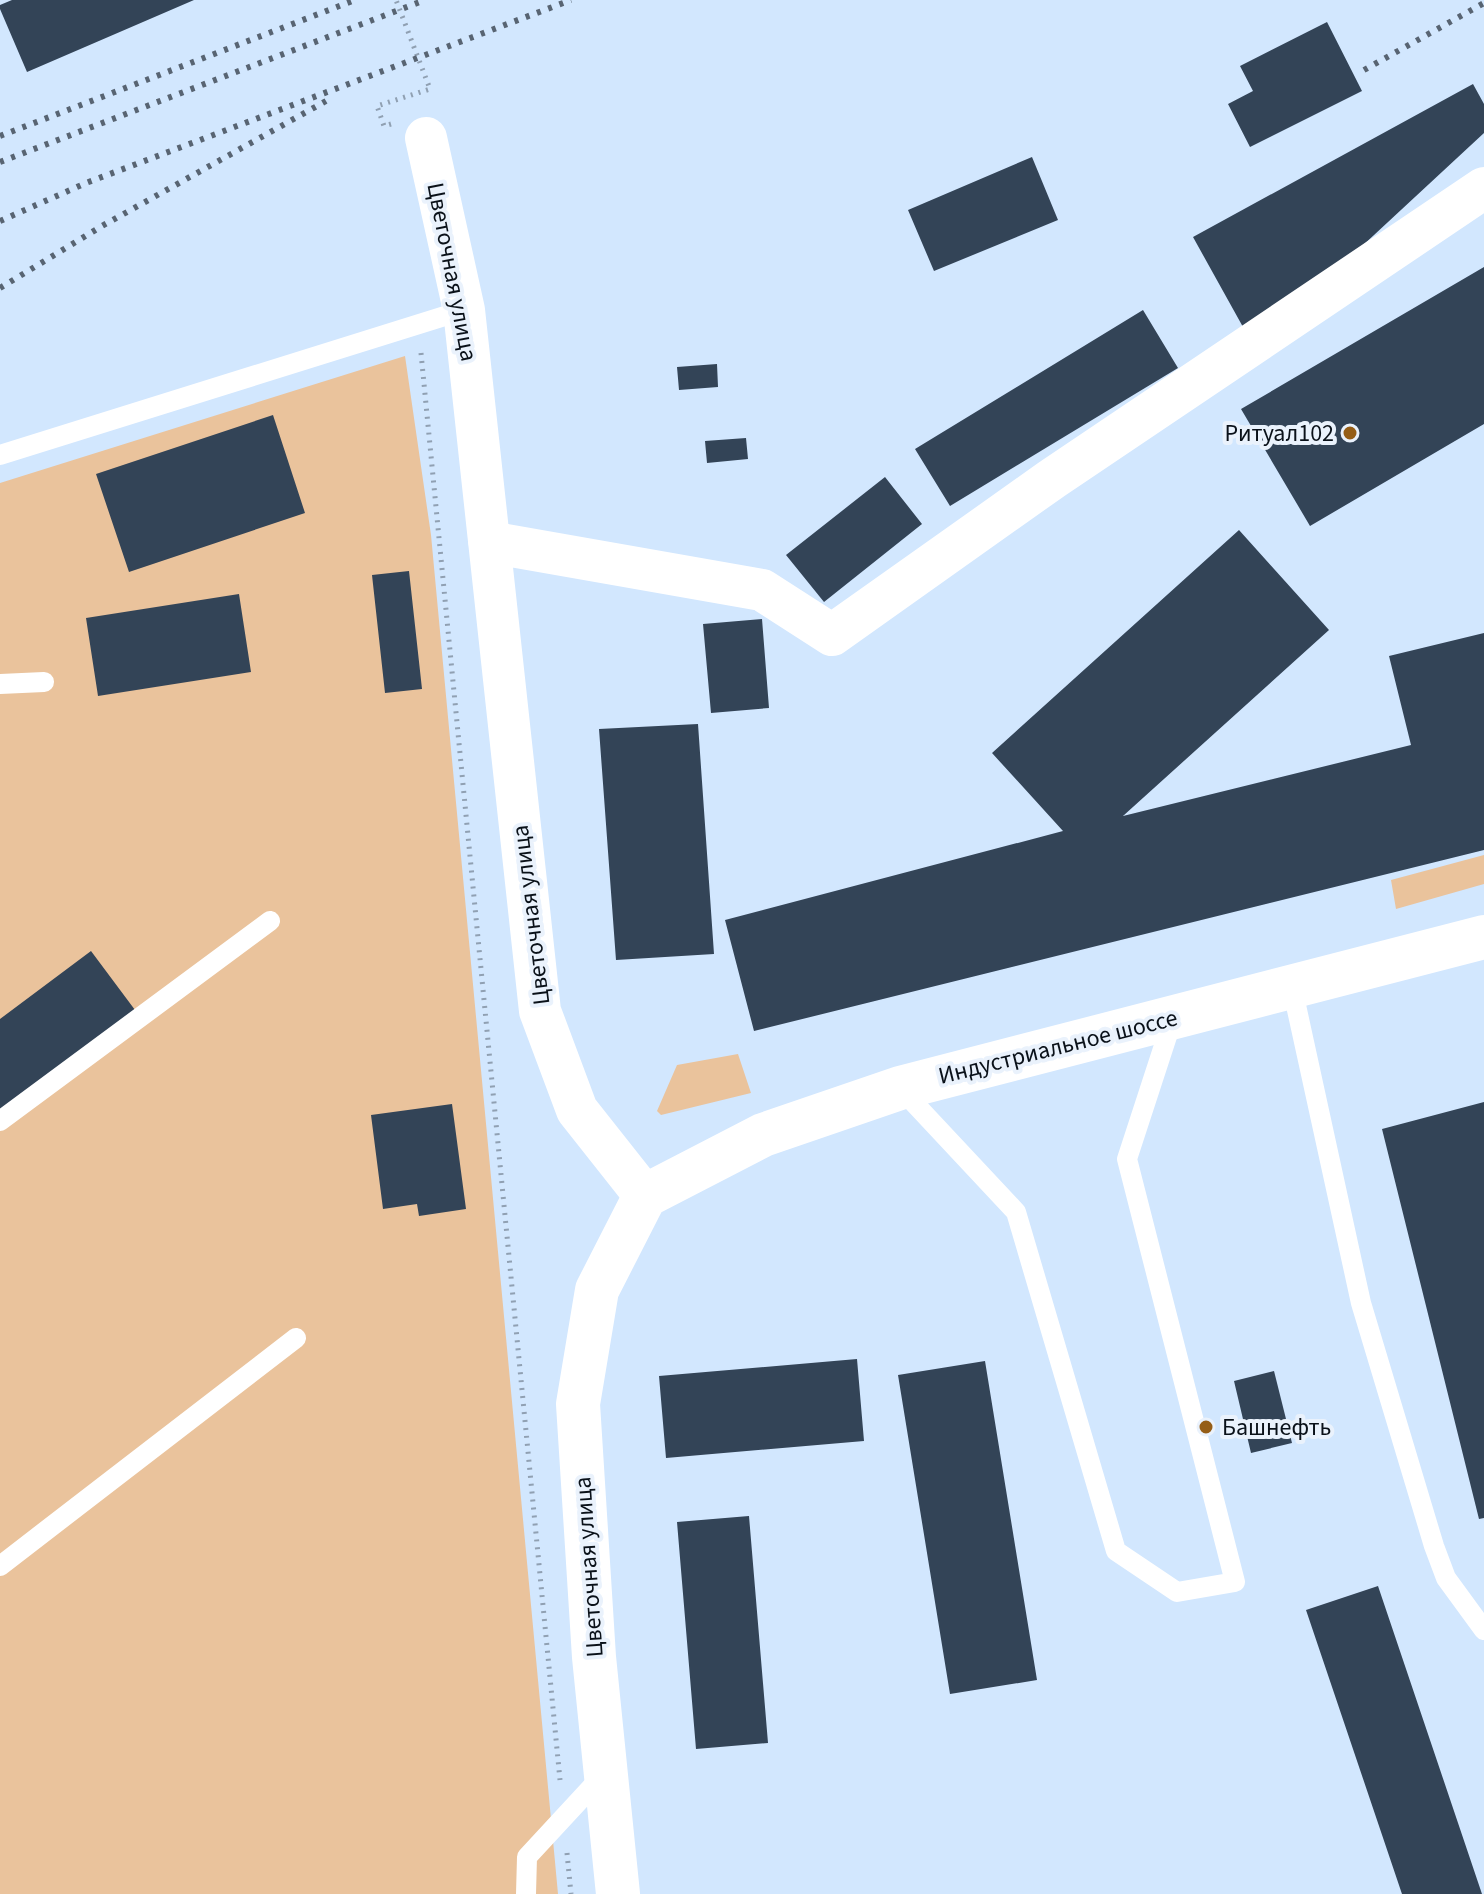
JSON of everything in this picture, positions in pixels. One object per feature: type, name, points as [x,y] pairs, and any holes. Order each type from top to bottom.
[{"type":"street","name":"Цветочная улица","points":[[426,138],[464,310],[540,1011],[577,1110],[645,1196],[597,1290],[578,1404],[594,1657],[618,1894]]},
{"type":"street","points":[[489,542],[762,590],[832,635],[1052,479],[1484,188]]},
{"type":"street","name":"Индустриальное шоссе","points":[[645,1196],[763,1135],[900,1088],[1484,937]]},
{"type":"lane","points":[[0,455],[464,310]]},
{"type":"lane","points":[[0,684],[44,682]]},
{"type":"lane","points":[[0,1121],[270,921]]},
{"type":"lane","points":[[1292,987],[1361,1303],[1446,1578],[1484,1630]]},
{"type":"lane","points":[[900,1088],[1016,1212],[1116,1551],[1177,1592],[1235,1582],[1127,1159],[1173,1018]]},
{"type":"lane","points":[[0,1566],[296,1338]]},
{"type":"lane","points":[[526,1894],[527,1857],[607,1770]]},
{"type":"path","points":[[396,0],[427,80]]},
{"type":"path","points":[[418,324],[571,1894]]},
{"type":"shaded area","points":[[405,356],[431,535],[558,1894],[0,1894],[0,483]]},
{"type":"shaded area","points":[[1484,855],[1484,884],[1396,909],[1391,880]]},
{"type":"shaded area","points":[[738,1054],[751,1093],[661,1115],[657,1111],[677,1065]]},
{"type":"building","points":[[12,0],[194,0],[27,72],[0,9],[0,5]]},
{"type":"building","points":[[1327,22],[1362,91],[1250,147],[1228,104],[1253,91],[1240,66]]},
{"type":"building","points":[[1473,84],[1484,104],[1484,133],[1305,299],[1248,336],[1193,237]]},
{"type":"building","points":[[1032,157],[1058,220],[934,271],[908,210]]},
{"type":"building","points":[[1484,267],[1484,424],[1310,526],[1241,409]]},
{"type":"building","points":[[1143,310],[1178,368],[950,506],[915,449]]},
{"type":"building","points":[[717,364],[718,387],[679,390],[677,367]]},
{"type":"building","points":[[273,415],[305,513],[129,572],[96,474]]},
{"type":"building","points":[[746,438],[748,459],[707,463],[705,441]]},
{"type":"building","points":[[885,477],[922,524],[824,602],[786,555]]},
{"type":"building","points":[[1239,530],[1329,630],[1123,816],[1411,745],[1389,656],[1484,633],[1484,850],[754,1031],[725,920],[1063,831],[992,753]]},
{"type":"building","points":[[409,571],[422,689],[385,693],[372,575]]},
{"type":"building","points":[[239,594],[251,672],[98,696],[86,618]]},
{"type":"building","points":[[762,619],[769,708],[711,713],[703,624]]},
{"type":"building","points":[[698,724],[714,954],[616,960],[599,729]]},
{"type":"building","points":[[91,951],[135,1010],[0,1111],[0,1019]]},
{"type":"building","points":[[1484,1102],[1484,1518],[1479,1519],[1382,1129]]},
{"type":"building","points":[[452,1104],[466,1209],[419,1216],[417,1204],[383,1209],[371,1115]]},
{"type":"building","points":[[857,1359],[864,1441],[666,1458],[659,1376]]},
{"type":"building","points":[[985,1361],[1037,1680],[950,1694],[898,1375]]},
{"type":"building","points":[[1274,1371],[1292,1443],[1251,1453],[1234,1381]]},
{"type":"building","points":[[749,1516],[768,1743],[696,1749],[677,1522]]},
{"type":"building","points":[[1378,1586],[1482,1894],[1402,1894],[1306,1610]]},
{"type":"railway","points":[[0,136],[355,0]]},
{"type":"railway","points":[[0,162],[425,0]]},
{"type":"railway","points":[[0,221],[86,183],[571,0]]},
{"type":"railway","points":[[1364,70],[1484,3]]},
{"type":"railway","points":[[0,288],[102,226],[326,101]]},
{"type":"place","name":"Ритуал102","points":[[1350,433]]},
{"type":"place","name":"Башнефть","points":[[1206,1427]]}]
